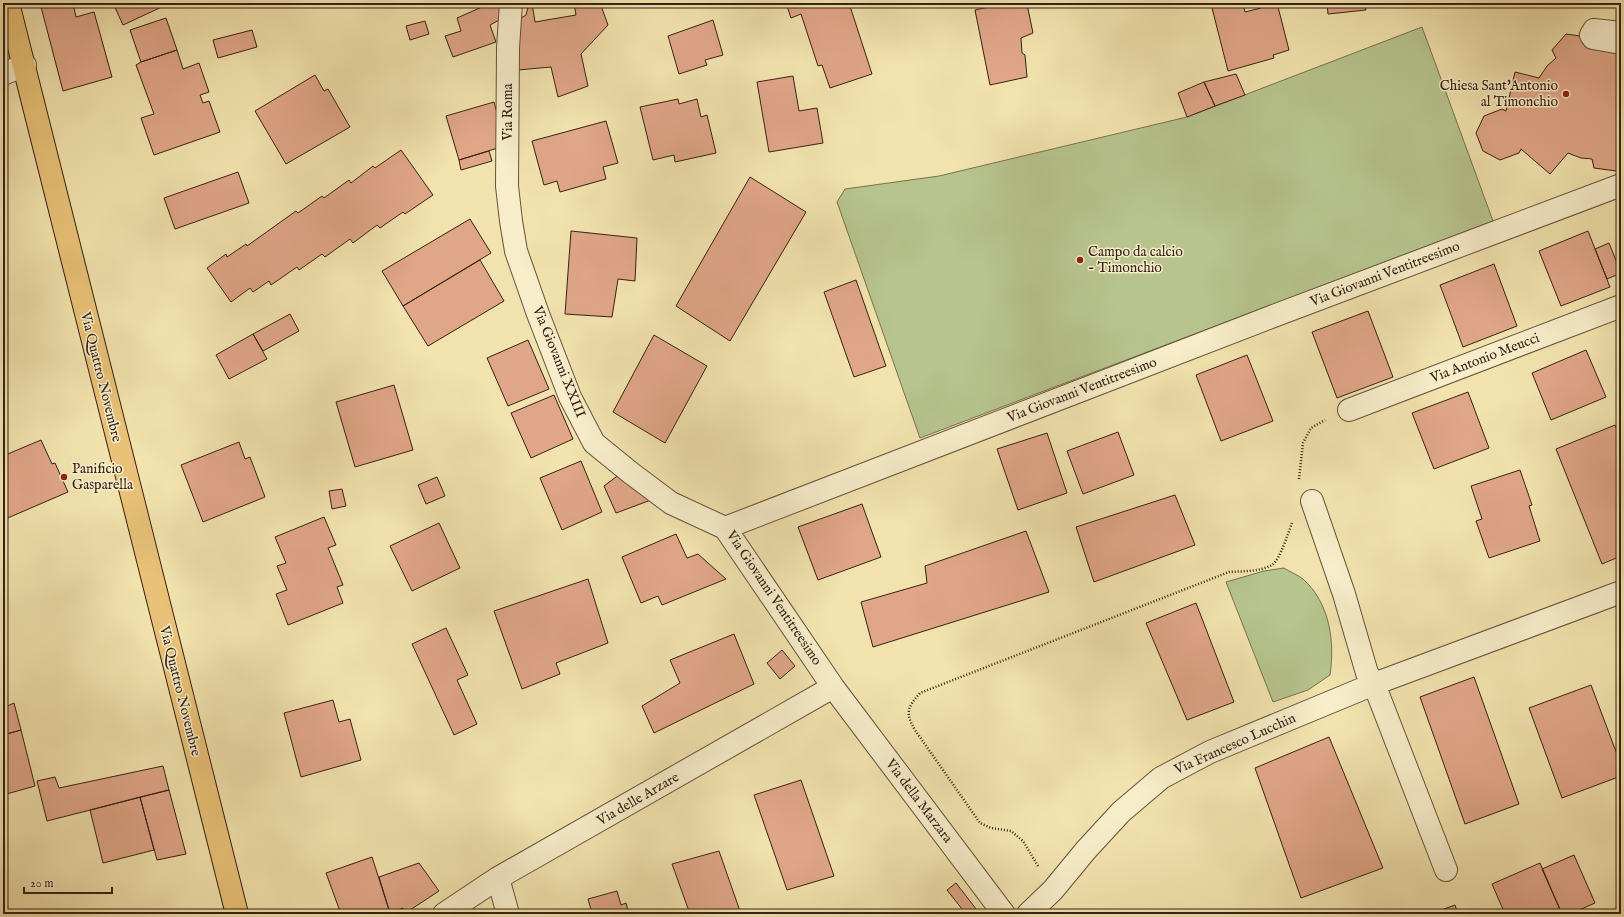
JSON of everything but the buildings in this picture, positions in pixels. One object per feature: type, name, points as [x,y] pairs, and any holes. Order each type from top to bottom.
[{"type":"main road","name":"Via Quattro Novembre","points":[[8,3],[25,65],[112,423],[236,914]]},
{"type":"street","name":"Via Roma","points":[[511,3],[508,48],[507,186],[511,221]]},
{"type":"street","points":[[3,74],[25,65]]},
{"type":"street","name":"Via Giovanni Ventitreesimo","points":[[833,687],[725,528],[1264,320],[1621,185]]},
{"type":"street","name":"Via Giovanni XXIII","points":[[511,221],[516,251],[538,314],[570,397],[594,443],[671,503],[725,528]]},
{"type":"street","name":"Via Antonio Meucci","points":[[1349,410],[1621,306]]},
{"type":"street","points":[[1312,501],[1344,594],[1366,673],[1374,684],[1446,870]]},
{"type":"street","name":"Via Francesco Lucchin","points":[[1028,914],[1053,890],[1086,850],[1121,812],[1161,778],[1210,752],[1374,684],[1621,592]]},
{"type":"street","name":"Via delle Arzare","points":[[444,914],[498,878],[833,687]]},
{"type":"street","name":"Via della Marzara","points":[[833,687],[1004,914]]},
{"type":"street","points":[[498,878],[508,914]]},
{"type":"path","points":[[1299,481],[1304,443],[1312,428],[1324,420],[1349,410]]},
{"type":"path","points":[[1041,873],[1023,841],[1010,831],[991,828],[980,823],[915,730],[909,718],[910,705],[920,693],[1229,572],[1258,570],[1273,564],[1281,550],[1292,522]]},
{"type":"green space","points":[[1422,27],[1493,221],[920,438],[837,202],[845,189],[939,176],[1187,117]]},
{"type":"green space","points":[[1284,568],[1303,579],[1319,599],[1325,611],[1331,636],[1332,649],[1330,675],[1308,690],[1273,702],[1226,582],[1264,571]]},
{"type":"place","name":"Chiesa Sant'Antonio al Timonchio","points":[[1566,94]]},
{"type":"place","name":"Campo da calcio - Timonchio","points":[[1080,260]]},
{"type":"place","name":"Panificio Gasparella","points":[[64,477]]}]
